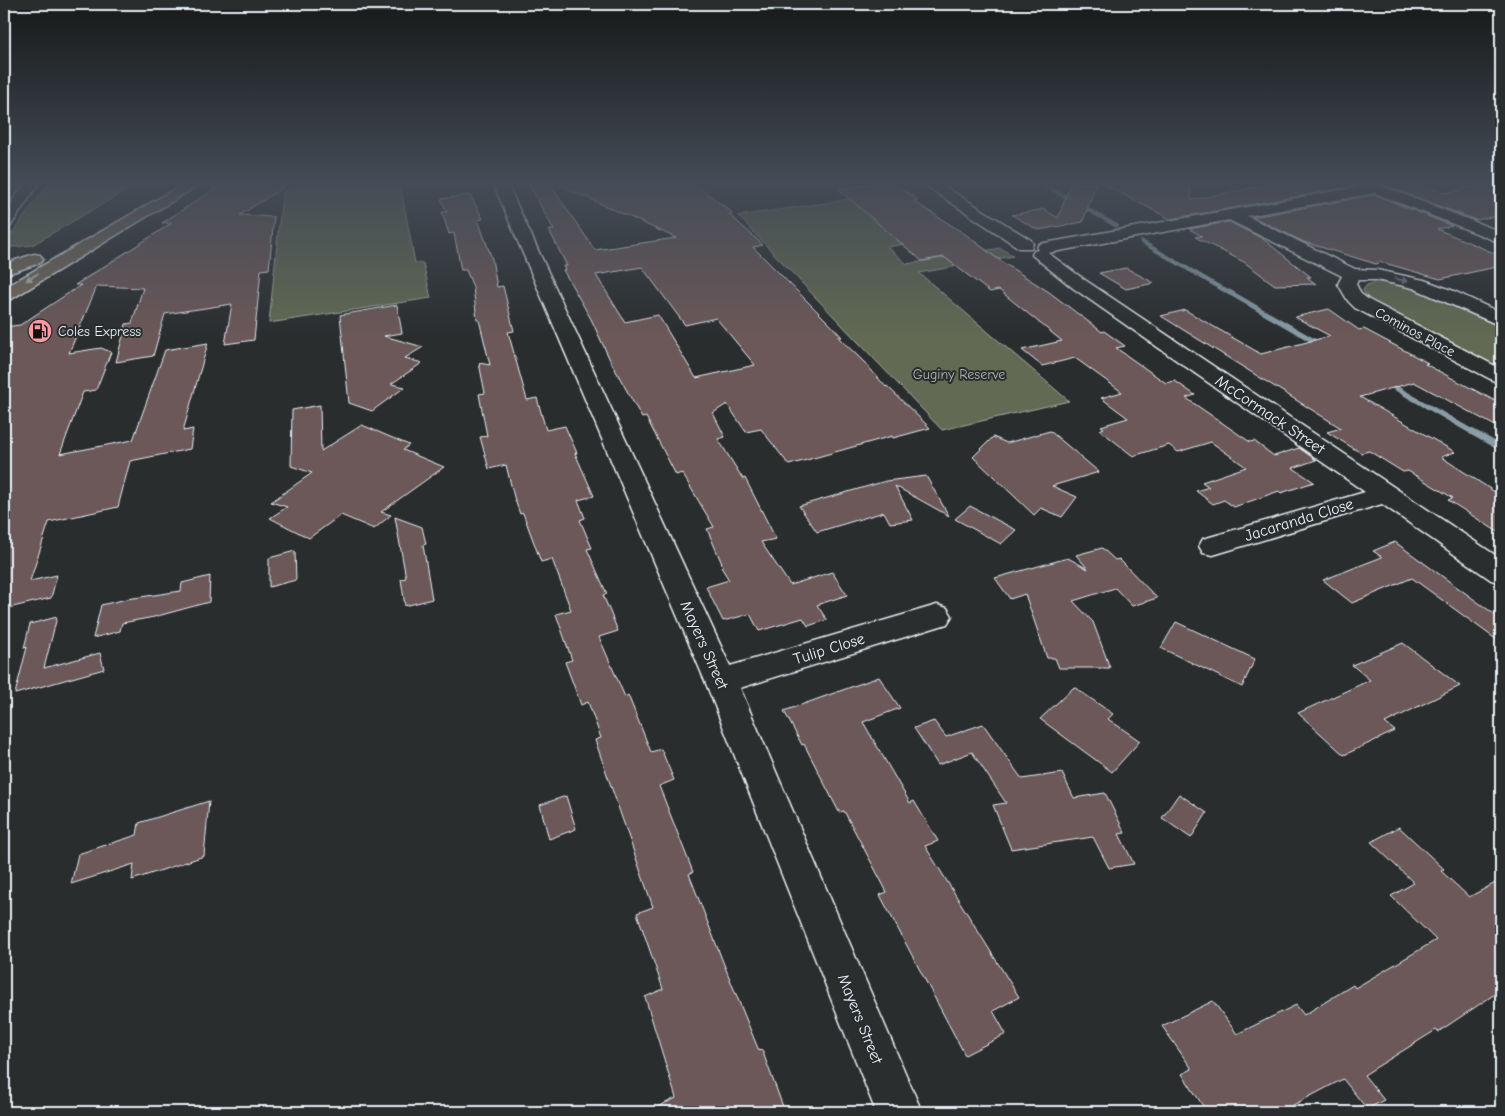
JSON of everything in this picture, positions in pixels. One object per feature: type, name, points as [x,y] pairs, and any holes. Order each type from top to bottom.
[{"type":"main road","points":[[4,278],[78,235]]},
{"type":"main road","points":[[4,296],[104,235]]},
{"type":"main road","points":[[4,270],[34,259]]},
{"type":"street","name":"Mayers Street","points":[[523,235],[720,682],[899,1112]]},
{"type":"street","name":"McCormack Street","points":[[1014,235],[1037,249],[1079,284],[1501,573]]},
{"type":"street","points":[[1037,249],[1114,235]]},
{"type":"street","points":[[1273,235],[1352,274],[1377,275],[1418,284],[1448,295],[1501,320]]},
{"type":"street","name":"Cominos Place","points":[[1352,274],[1347,284],[1348,289],[1362,304],[1501,377]]},
{"type":"street","name":"Jacaranda Close","points":[[1213,546],[1386,494]]},
{"type":"street","name":"Tulip Close","points":[[720,682],[937,616]]},
{"type":"green space","points":[[11,235],[49,235],[32,245],[4,248],[4,244]]},
{"type":"green space","points":[[278,235],[410,235],[415,263],[423,263],[431,298],[269,323]]},
{"type":"green space","name":"Guginy Reserve","points":[[756,235],[923,235],[929,240],[887,247],[907,264],[1001,248],[1013,256],[919,273],[1069,401],[942,430]]},
{"type":"green space","points":[[1376,282],[1393,284],[1425,293],[1501,326],[1501,368],[1379,307],[1368,299],[1363,290],[1367,285]]},
{"type":"building","points":[[153,235],[272,235],[269,269],[261,270],[254,340],[225,344],[232,304],[165,314],[153,356],[116,362],[126,324],[132,323],[143,288],[97,286],[69,353],[101,348],[111,352],[96,390],[83,392],[60,454],[133,440],[165,350],[208,343],[183,431],[193,429],[190,449],[130,461],[118,507],[49,522],[30,581],[57,575],[51,598],[4,609],[4,327],[20,325],[81,285],[75,285]]},
{"type":"building","points":[[454,235],[483,235],[492,259],[497,287],[503,286],[514,331],[508,332],[527,400],[537,398],[546,430],[565,426],[594,496],[578,500],[585,518],[580,520],[592,548],[587,549],[607,594],[603,595],[618,631],[599,637],[625,697],[628,695],[651,752],[661,749],[674,780],[659,786],[693,872],[689,874],[723,962],[759,1051],[762,1050],[785,1112],[647,1112],[676,1098],[645,997],[663,989],[637,913],[653,907],[595,740],[601,738],[588,702],[581,705],[565,662],[572,660],[556,614],[571,610],[552,559],[541,562],[523,513],[520,514],[506,465],[489,469],[480,437],[487,436],[479,394],[485,393],[479,363],[490,365],[479,320],[477,320],[473,287],[466,270],[461,270]]},
{"type":"building","points":[[552,235],[585,235],[595,250],[676,238],[670,235],[752,235],[763,245],[753,247],[830,324],[842,337],[838,337],[886,387],[930,428],[893,438],[892,436],[789,465],[761,429],[746,432],[727,404],[713,413],[725,437],[718,439],[743,479],[745,478],[776,539],[761,542],[790,585],[832,572],[847,595],[817,605],[827,620],[808,626],[803,618],[759,631],[750,614],[723,621],[706,587],[729,580],[721,567],[723,566],[707,529],[714,527],[682,473],[676,475],[646,417],[642,418],[611,362],[591,319],[563,270],[565,270],[563,266],[567,266]],"holes":[[[642,267],[685,325],[716,318],[755,365],[696,378],[658,315],[625,322],[596,275]]]},
{"type":"building","points":[[892,235],[966,235],[1002,262],[1049,292],[1102,332],[1104,331],[1125,346],[1116,348],[1166,383],[1175,381],[1195,395],[1186,398],[1250,442],[1254,441],[1274,456],[1299,448],[1316,460],[1293,468],[1314,482],[1281,493],[1279,491],[1234,507],[1224,500],[1213,504],[1196,491],[1209,487],[1202,482],[1246,467],[1211,442],[1178,452],[1169,445],[1133,456],[1100,430],[1104,428],[1101,426],[1128,418],[1101,398],[1122,392],[1075,358],[1042,366],[1022,350],[1062,341],[999,290],[990,292],[944,257],[922,261]]},
{"type":"building","points":[[1200,235],[1255,235],[1263,239],[1311,277],[1307,277],[1316,284],[1275,285],[1244,262],[1195,237],[1202,236]]},
{"type":"building","points":[[1290,235],[1451,235],[1501,256],[1501,266],[1440,279],[1381,262],[1376,264],[1304,242]]},
{"type":"building","points":[[1126,268],[1154,283],[1126,289],[1099,273]]},
{"type":"building","points":[[397,305],[402,333],[384,336],[423,347],[405,358],[422,363],[391,384],[405,387],[372,411],[349,403],[340,315]]},
{"type":"building","points":[[1329,309],[1359,330],[1364,329],[1501,404],[1501,429],[1414,382],[1360,397],[1455,452],[1441,457],[1501,496],[1501,534],[1448,500],[1453,498],[1408,471],[1403,472],[1369,451],[1361,453],[1327,432],[1341,428],[1161,316],[1185,310],[1261,354],[1330,336],[1295,317]]},
{"type":"building","points":[[320,405],[321,451],[362,425],[409,445],[403,450],[444,467],[381,512],[391,515],[374,529],[341,515],[309,538],[270,518],[287,507],[271,502],[312,473],[291,466],[292,410]]},
{"type":"building","points":[[1050,431],[1099,472],[1052,486],[1077,497],[1062,517],[1041,508],[1034,515],[973,457],[993,437],[1007,443]]},
{"type":"building","points":[[926,476],[949,516],[895,486],[913,520],[890,523],[884,512],[817,532],[799,506],[886,481]]},
{"type":"building","points":[[970,506],[1016,530],[1001,544],[955,519]]},
{"type":"building","points":[[395,517],[422,527],[426,544],[423,545],[432,599],[405,606],[401,579],[406,578]]},
{"type":"building","points":[[1395,542],[1501,619],[1501,643],[1412,578],[1352,603],[1323,580],[1382,557],[1373,551]]},
{"type":"building","points":[[1102,548],[1115,560],[1119,559],[1157,598],[1132,606],[1115,588],[1073,601],[1093,622],[1110,668],[1059,668],[1055,658],[1047,658],[1025,594],[1010,599],[995,578],[1068,558],[1088,569],[1076,555]]},
{"type":"building","points":[[295,551],[296,580],[269,587],[269,558]]},
{"type":"building","points":[[210,576],[209,602],[154,617],[122,623],[120,631],[93,638],[101,605],[181,591],[182,583]]},
{"type":"building","points":[[57,617],[44,668],[100,653],[104,669],[15,694],[27,647],[24,648],[30,624]]},
{"type":"building","points":[[1176,622],[1255,659],[1242,687],[1161,648]]},
{"type":"building","points":[[1403,643],[1460,686],[1385,723],[1395,731],[1344,755],[1298,713],[1370,680],[1352,665]]},
{"type":"building","points":[[879,677],[900,708],[863,722],[910,803],[914,801],[938,841],[925,846],[1019,997],[993,1011],[1006,1034],[965,1055],[880,895],[887,892],[844,811],[839,812],[804,744],[802,745],[784,711]]},
{"type":"building","points":[[1074,687],[1113,714],[1108,719],[1140,741],[1112,772],[1040,719]]},
{"type":"building","points":[[934,721],[946,737],[983,724],[1022,779],[1062,773],[1074,798],[1105,793],[1125,833],[1119,834],[1134,864],[1109,868],[1093,837],[1011,849],[993,805],[1006,803],[972,752],[938,765],[914,728]]},
{"type":"building","points":[[1179,794],[1207,813],[1191,838],[1162,818]]},
{"type":"building","points":[[566,796],[576,829],[549,839],[540,805]]},
{"type":"building","points":[[209,801],[204,856],[132,880],[134,864],[71,884],[78,854],[137,835],[139,823]]},
{"type":"building","points":[[1399,827],[1444,869],[1441,871],[1469,897],[1501,880],[1501,990],[1438,1032],[1436,1030],[1364,1075],[1384,1100],[1367,1109],[1343,1079],[1280,1112],[1207,1112],[1182,1074],[1192,1069],[1162,1026],[1213,1001],[1237,1034],[1296,1005],[1304,1015],[1353,985],[1355,988],[1436,940],[1391,896],[1414,883],[1371,842]]},
{"type":"waterway","points":[[1142,242],[1231,294]]},
{"type":"waterway","points":[[1229,292],[1319,344]]},
{"type":"waterway","points":[[1387,383],[1474,433]]},
{"type":"waterway","points":[[1472,432],[1501,448]]},
{"type":"place","name":"Coles Express","points":[[40,331]]}]
